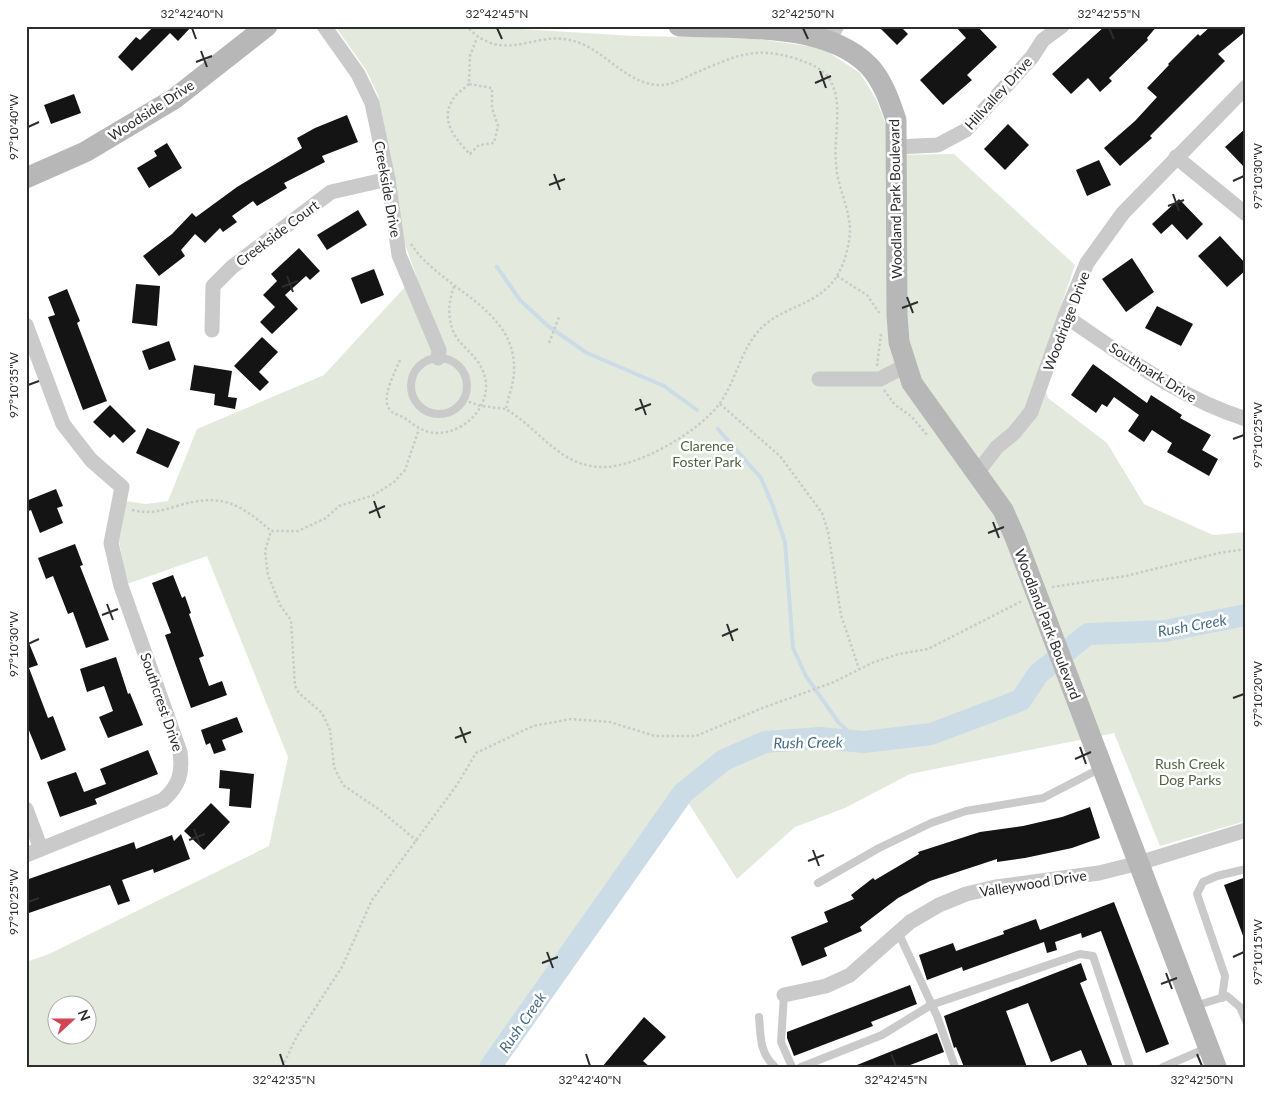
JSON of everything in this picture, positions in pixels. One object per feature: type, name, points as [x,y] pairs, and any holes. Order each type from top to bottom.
[{"type":"street","name":"Woodside Drive","points":[[26,178],[85,152],[174,99],[267,26]]},
{"type":"street","name":"Creekside Drive","points":[[324,26],[358,74],[372,103],[388,179],[399,255],[439,350],[438,358]]},
{"type":"street","name":"Woodland Park Boulevard","points":[[679,26],[832,34],[844,48],[868,66],[890,101],[896,120],[897,315],[899,342],[905,366],[921,398],[1002,510],[1040,600],[1216,1067]]},
{"type":"street","name":"Hillvalley Drive","points":[[896,147],[938,145],[966,130],[1032,57],[1043,40],[1062,26]]},
{"type":"street","name":"Woodridge Drive","points":[[977,473],[997,447],[1014,433],[1031,412],[1065,316],[1087,263],[1123,213],[1246,87]]},
{"type":"street","points":[[1176,157],[1246,214]]},
{"type":"street","name":"Creekside Court","points":[[212,330],[213,286],[232,267],[331,192],[388,179]]},
{"type":"street","name":"Southpark Drive","points":[[1065,316],[1168,384],[1215,410],[1246,419]]},
{"type":"street","name":"Southcrest Drive","points":[[26,325],[63,424],[91,460],[122,487],[111,543],[121,586],[180,752],[182,768],[178,783],[163,800],[26,855]]},
{"type":"street","points":[[819,379],[880,379],[905,366]]},
{"type":"street","points":[[26,808],[41,849]]},
{"type":"street","name":"Valleywood Drive","points":[[784,995],[826,986],[850,975],[910,922],[939,905],[966,894],[996,886],[1099,873],[1139,863],[1246,830]]},
{"type":"lane","points":[[438,358],[453,362],[464,373],[467,387],[464,400],[454,410],[442,415],[427,412],[415,403],[410,389],[413,374],[423,362],[438,358]]},
{"type":"lane","points":[[818,883],[879,848],[931,823],[966,811],[1043,798],[1102,767]]},
{"type":"lane","points":[[1222,998],[1225,976],[1197,894],[1202,882],[1217,876],[1246,869]]},
{"type":"lane","points":[[898,932],[913,960],[937,1016],[955,1067]]},
{"type":"lane","points":[[801,1067],[882,1034],[931,1005],[1080,954],[1092,956],[1130,1067]]},
{"type":"lane","points":[[784,995],[781,1042],[792,1067]]},
{"type":"lane","points":[[1194,1007],[1227,996],[1240,1007],[1246,1021]]},
{"type":"lane","points":[[759,1016],[763,1052],[765,1058],[775,1067]]},
{"type":"lane","points":[[1163,1067],[1209,1047]]},
{"type":"path","points":[[464,400],[481,406],[506,409],[524,420],[536,433],[573,463],[605,467],[633,463],[673,443],[720,404],[756,333],[775,316],[814,300],[837,276],[844,260],[850,230],[836,165],[836,95],[828,77],[813,65],[783,55],[756,52],[730,57],[665,85],[639,82],[578,42],[554,37],[521,46],[496,45],[477,38],[466,26]]},
{"type":"path","points":[[469,84],[492,88],[492,108],[498,126],[494,143],[479,145],[470,154],[455,139],[447,116],[452,100],[469,84],[470,56],[477,38]]},
{"type":"path","points":[[406,236],[420,258],[491,315],[506,335],[514,355],[514,373],[506,409]]},
{"type":"path","points":[[400,360],[386,396],[387,405],[392,412],[400,415],[419,429],[434,433],[450,432],[465,425],[477,414],[481,406],[486,384],[482,368],[453,331],[449,316],[454,286]]},
{"type":"path","points":[[549,343],[559,317]]},
{"type":"path","points":[[720,404],[780,456],[822,513],[828,531],[841,615],[860,669]]},
{"type":"path","points":[[125,508],[148,513],[191,502],[212,499],[227,501],[256,518],[270,531],[298,531],[326,518],[339,506],[374,495],[394,482],[405,470],[419,429]]},
{"type":"path","points":[[270,531],[265,551],[268,575],[280,605],[291,620],[294,686],[299,694],[322,713],[330,730],[334,767],[342,785],[380,810],[417,841]]},
{"type":"path","points":[[282,1067],[298,1036],[342,967],[372,900],[457,785],[476,753],[533,726],[571,719],[610,722],[656,736],[696,736],[793,696],[834,682],[860,669],[899,654],[928,649],[1040,600],[1050,587],[1126,576],[1219,553],[1246,549]]},
{"type":"green space","name":"Clarence Foster Park","points":[[335,26],[511,26],[521,29],[633,36],[752,38],[822,48],[860,73],[876,99],[887,127],[888,155],[954,154],[1075,265],[1039,370],[1048,398],[1107,443],[1144,504],[1213,535],[1246,532],[1246,821],[1160,846],[1114,733],[910,774],[845,808],[795,827],[737,879],[682,793],[490,1067],[26,1067],[26,962],[49,954],[269,846],[288,757],[207,556],[127,584],[119,541],[126,501],[146,504],[168,501],[197,429],[324,375],[416,275],[402,236],[378,95],[366,70]]},
{"type":"building","points":[[154,26],[192,26],[178,41],[170,33],[132,71],[118,57],[136,37],[140,40]]},
{"type":"building","points":[[878,26],[900,26],[908,34],[897,45]]},
{"type":"building","points":[[955,26],[977,26],[997,47],[967,75],[972,80],[943,105],[920,80],[966,38]]},
{"type":"building","points":[[1105,26],[1157,26],[1147,38],[1148,40],[1109,78],[1112,81],[1100,92],[1088,78],[1071,94],[1052,74]]},
{"type":"building","points":[[1211,26],[1246,26],[1246,31],[1218,54],[1225,61],[1150,136],[1152,138],[1120,166],[1104,148],[1135,121],[1157,97],[1147,88],[1168,64],[1198,34],[1200,36]]},
{"type":"building","points":[[74,94],[81,113],[51,124],[44,105]]},
{"type":"building","points":[[347,115],[358,142],[322,156],[325,162],[284,183],[287,188],[257,206],[253,201],[232,216],[237,222],[223,232],[220,228],[205,243],[195,234],[181,250],[185,256],[159,276],[143,256],[172,234],[192,213],[196,217],[237,187],[302,148],[297,138],[315,128]]},
{"type":"building","points":[[1008,124],[1029,145],[1005,170],[984,149]]},
{"type":"building","points":[[1246,128],[1246,169],[1225,147]]},
{"type":"building","points":[[167,143],[182,168],[149,188],[137,168],[157,156],[154,151]]},
{"type":"building","points":[[1099,160],[1111,185],[1087,196],[1076,170]]},
{"type":"building","points":[[1179,199],[1203,224],[1187,240],[1172,224],[1161,234],[1152,224]]},
{"type":"building","points":[[358,210],[367,225],[327,250],[317,235]]},
{"type":"building","points":[[1220,236],[1246,264],[1246,270],[1227,287],[1198,256]]},
{"type":"building","points":[[299,248],[320,271],[310,280],[306,276],[285,295],[298,309],[272,334],[260,322],[275,307],[263,295],[277,281],[271,274]]},
{"type":"building","points":[[1132,258],[1154,292],[1126,312],[1102,279]]},
{"type":"building","points":[[374,269],[384,295],[361,304],[351,278]]},
{"type":"building","points":[[136,284],[160,286],[157,326],[132,323]]},
{"type":"building","points":[[67,289],[80,321],[77,323],[107,401],[83,410],[48,317],[55,315],[48,297]]},
{"type":"building","points":[[1157,306],[1193,324],[1181,346],[1145,328]]},
{"type":"building","points":[[262,337],[278,352],[259,372],[269,382],[260,391],[234,366]]},
{"type":"building","points":[[169,341],[176,360],[149,370],[142,351]]},
{"type":"building","points":[[1093,364],[1147,403],[1151,395],[1182,415],[1180,418],[1211,435],[1202,450],[1218,459],[1209,476],[1167,452],[1172,443],[1152,430],[1144,442],[1128,431],[1139,415],[1114,397],[1107,407],[1102,404],[1096,413],[1071,395]]},
{"type":"building","points":[[194,365],[232,371],[228,397],[237,398],[235,409],[214,405],[215,394],[190,390]]},
{"type":"building","points":[[110,405],[136,431],[123,443],[114,434],[110,438],[93,422]]},
{"type":"building","points":[[147,428],[180,442],[168,468],[136,453]]},
{"type":"building","points":[[56,489],[63,506],[57,508],[63,523],[40,533],[31,510],[26,512],[26,501]]},
{"type":"building","points":[[75,544],[83,565],[80,566],[109,640],[86,648],[73,612],[68,614],[53,576],[46,579],[38,558]]},
{"type":"building","points":[[173,575],[182,598],[185,596],[191,613],[189,614],[204,656],[199,658],[209,686],[222,681],[227,695],[191,708],[165,635],[171,633],[152,583]]},
{"type":"building","points":[[26,636],[38,665],[29,668],[48,718],[53,716],[66,750],[41,760],[26,723]]},
{"type":"building","points":[[116,657],[128,694],[130,693],[143,725],[108,738],[99,717],[113,711],[104,686],[87,692],[80,669]]},
{"type":"building","points":[[237,717],[243,732],[222,740],[226,750],[214,754],[210,743],[206,745],[201,730]]},
{"type":"building","points":[[148,750],[158,774],[95,799],[97,804],[60,817],[47,782],[76,772],[84,792],[106,784],[100,769]]},
{"type":"building","points":[[220,770],[254,774],[251,808],[229,806],[230,789],[219,788]]},
{"type":"building","points":[[211,803],[230,822],[204,850],[184,831]]},
{"type":"building","points":[[1090,807],[1100,838],[1072,848],[1025,858],[997,862],[997,859],[930,881],[898,898],[860,927],[862,931],[824,948],[827,956],[802,966],[791,937],[828,922],[824,912],[854,899],[851,895],[873,878],[875,880],[919,854],[918,852],[980,832],[1023,826],[1062,817]]},
{"type":"building","points":[[181,834],[190,859],[154,873],[153,869],[122,880],[130,901],[118,905],[110,885],[26,914],[26,880],[134,842],[136,849],[172,835],[174,841]]},
{"type":"building","points":[[1246,877],[1246,941],[1245,941],[1224,885]]},
{"type":"building","points":[[1114,902],[1169,1044],[1146,1053],[1101,931],[1082,938],[1081,933],[1055,942],[1057,950],[1047,953],[1044,942],[963,971],[962,967],[927,980],[919,955],[953,943],[956,951],[1004,934],[1003,931],[1036,919],[1040,930]]},
{"type":"building","points":[[1081,963],[1087,980],[1080,983],[1113,1067],[1088,1067],[1081,1050],[1051,1062],[1028,1003],[1006,1011],[1027,1067],[964,1067],[956,1047],[954,1048],[944,1016]]},
{"type":"building","points":[[910,985],[917,1004],[871,1022],[873,1026],[794,1056],[787,1038],[787,1032]]},
{"type":"building","points":[[644,1017],[666,1037],[643,1061],[650,1067],[602,1067]]},
{"type":"building","points":[[937,1033],[944,1052],[905,1067],[852,1067]]},
{"type":"waterway","points":[[497,267],[520,300],[548,326],[587,353],[664,386],[697,410]]},
{"type":"waterway","points":[[718,429],[761,478],[772,504],[785,542],[793,648],[806,676],[838,722],[860,742]]},
{"type":"waterway","name":"Rush Creek","points":[[490,1067],[683,793],[724,760],[765,742],[820,738],[864,742],[931,734],[1021,700],[1038,674],[1088,634],[1165,631],[1246,615]]},
{"type":"park label","name":"Rush Creek Dog Parks","points":[[1190,772]]}]
